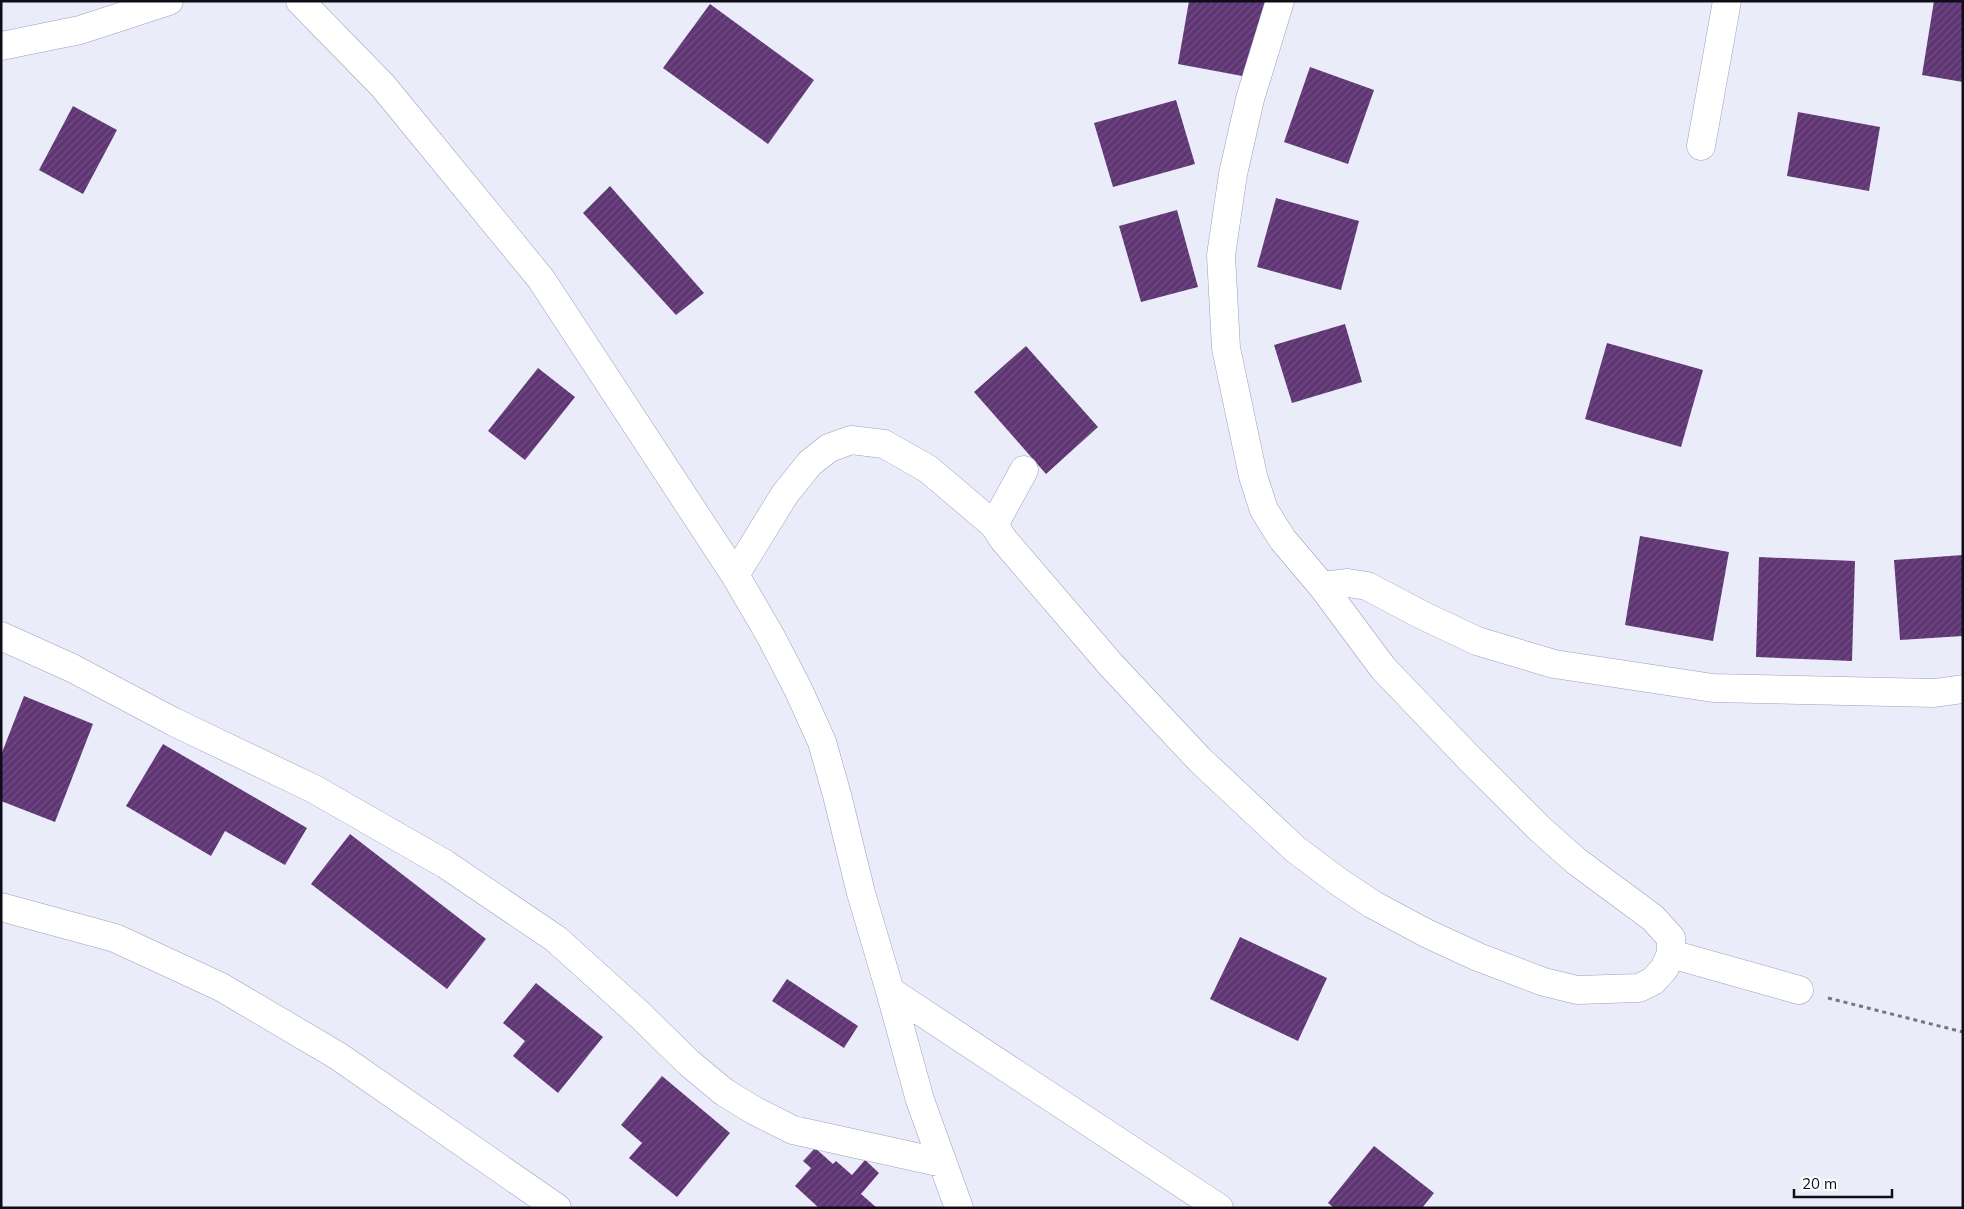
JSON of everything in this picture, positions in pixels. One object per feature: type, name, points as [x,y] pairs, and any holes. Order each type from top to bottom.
[{"type":"street","points":[[1,46],[80,30],[169,1]]},
{"type":"street","points":[[300,1],[383,86],[541,279],[735,575],[798,689],[822,742],[861,893],[920,1100],[960,1208]]},
{"type":"street","points":[[735,575],[785,494],[810,463],[829,448],[852,440],[884,444],[928,469],[994,526],[1111,665],[1200,760],[1295,849],[1338,882],[1372,904],[1426,934],[1478,957],[1544,982],[1576,990],[1639,988],[1653,981],[1664,969],[1671,954],[1671,938],[1653,918],[1576,861],[1540,829],[1383,668],[1322,586],[1283,540],[1264,510],[1253,476],[1226,348],[1221,255],[1233,174],[1250,99],[1280,1]]},
{"type":"street","points":[[1701,146],[1727,1]]},
{"type":"street","points":[[994,526],[1024,470]]},
{"type":"street","points":[[1322,586],[1348,583],[1367,586],[1477,641],[1554,664],[1713,688],[1934,693],[1963,689]]},
{"type":"street","points":[[1,636],[72,668],[174,722],[314,789],[444,864],[556,939],[640,1015],[689,1063],[724,1092],[755,1111],[793,1130],[943,1163]]},
{"type":"street","points":[[1,907],[115,938],[221,987],[338,1056],[557,1208]]},
{"type":"street","points":[[1671,954],[1799,990]]},
{"type":"street","points":[[890,992],[1219,1208]]},
{"type":"path","points":[[1799,990],[1963,1032]]},
{"type":"building","points":[[1189,1],[1267,1],[1253,78],[1178,64]]},
{"type":"building","points":[[1934,1],[1963,1],[1963,82],[1922,75]]},
{"type":"building","points":[[710,4],[814,80],[768,144],[663,68]]},
{"type":"building","points":[[1310,67],[1374,90],[1348,164],[1284,142]]},
{"type":"building","points":[[1176,100],[1195,164],[1113,187],[1094,123]]},
{"type":"building","points":[[73,106],[117,130],[83,194],[39,170]]},
{"type":"building","points":[[1798,112],[1880,127],[1869,191],[1787,176]]},
{"type":"building","points":[[610,186],[704,293],[676,315],[583,213]]},
{"type":"building","points":[[1276,198],[1359,221],[1341,290],[1257,267]]},
{"type":"building","points":[[1177,210],[1198,287],[1141,302],[1119,226]]},
{"type":"building","points":[[1345,324],[1362,382],[1292,403],[1274,345]]},
{"type":"building","points":[[1607,343],[1703,370],[1681,447],[1585,419]]},
{"type":"building","points":[[1026,346],[1098,427],[1046,474],[974,392]]},
{"type":"building","points":[[538,368],[575,397],[525,460],[488,431]]},
{"type":"building","points":[[1640,536],[1729,552],[1713,641],[1625,625]]},
{"type":"building","points":[[1963,555],[1963,636],[1900,640],[1894,560]]},
{"type":"building","points":[[1759,557],[1855,561],[1852,661],[1756,657]]},
{"type":"building","points":[[24,696],[93,724],[55,822],[1,801],[1,755]]},
{"type":"building","points":[[163,744],[307,828],[285,865],[225,831],[211,856],[126,806]]},
{"type":"building","points":[[350,834],[486,939],[447,989],[311,884]]},
{"type":"building","points":[[1240,937],[1327,978],[1298,1041],[1210,999]]},
{"type":"building","points":[[787,979],[858,1026],[844,1048],[772,1001]]},
{"type":"building","points":[[536,983],[603,1037],[558,1093],[513,1056],[525,1041],[503,1023]]},
{"type":"building","points":[[662,1076],[730,1133],[677,1197],[629,1158],[642,1143],[621,1125]]},
{"type":"building","points":[[1374,1146],[1434,1193],[1422,1208],[1334,1208],[1328,1203]]},
{"type":"building","points":[[815,1148],[833,1164],[836,1161],[852,1175],[865,1160],[879,1173],[861,1194],[877,1208],[819,1208],[795,1186],[811,1168],[803,1161]]}]
